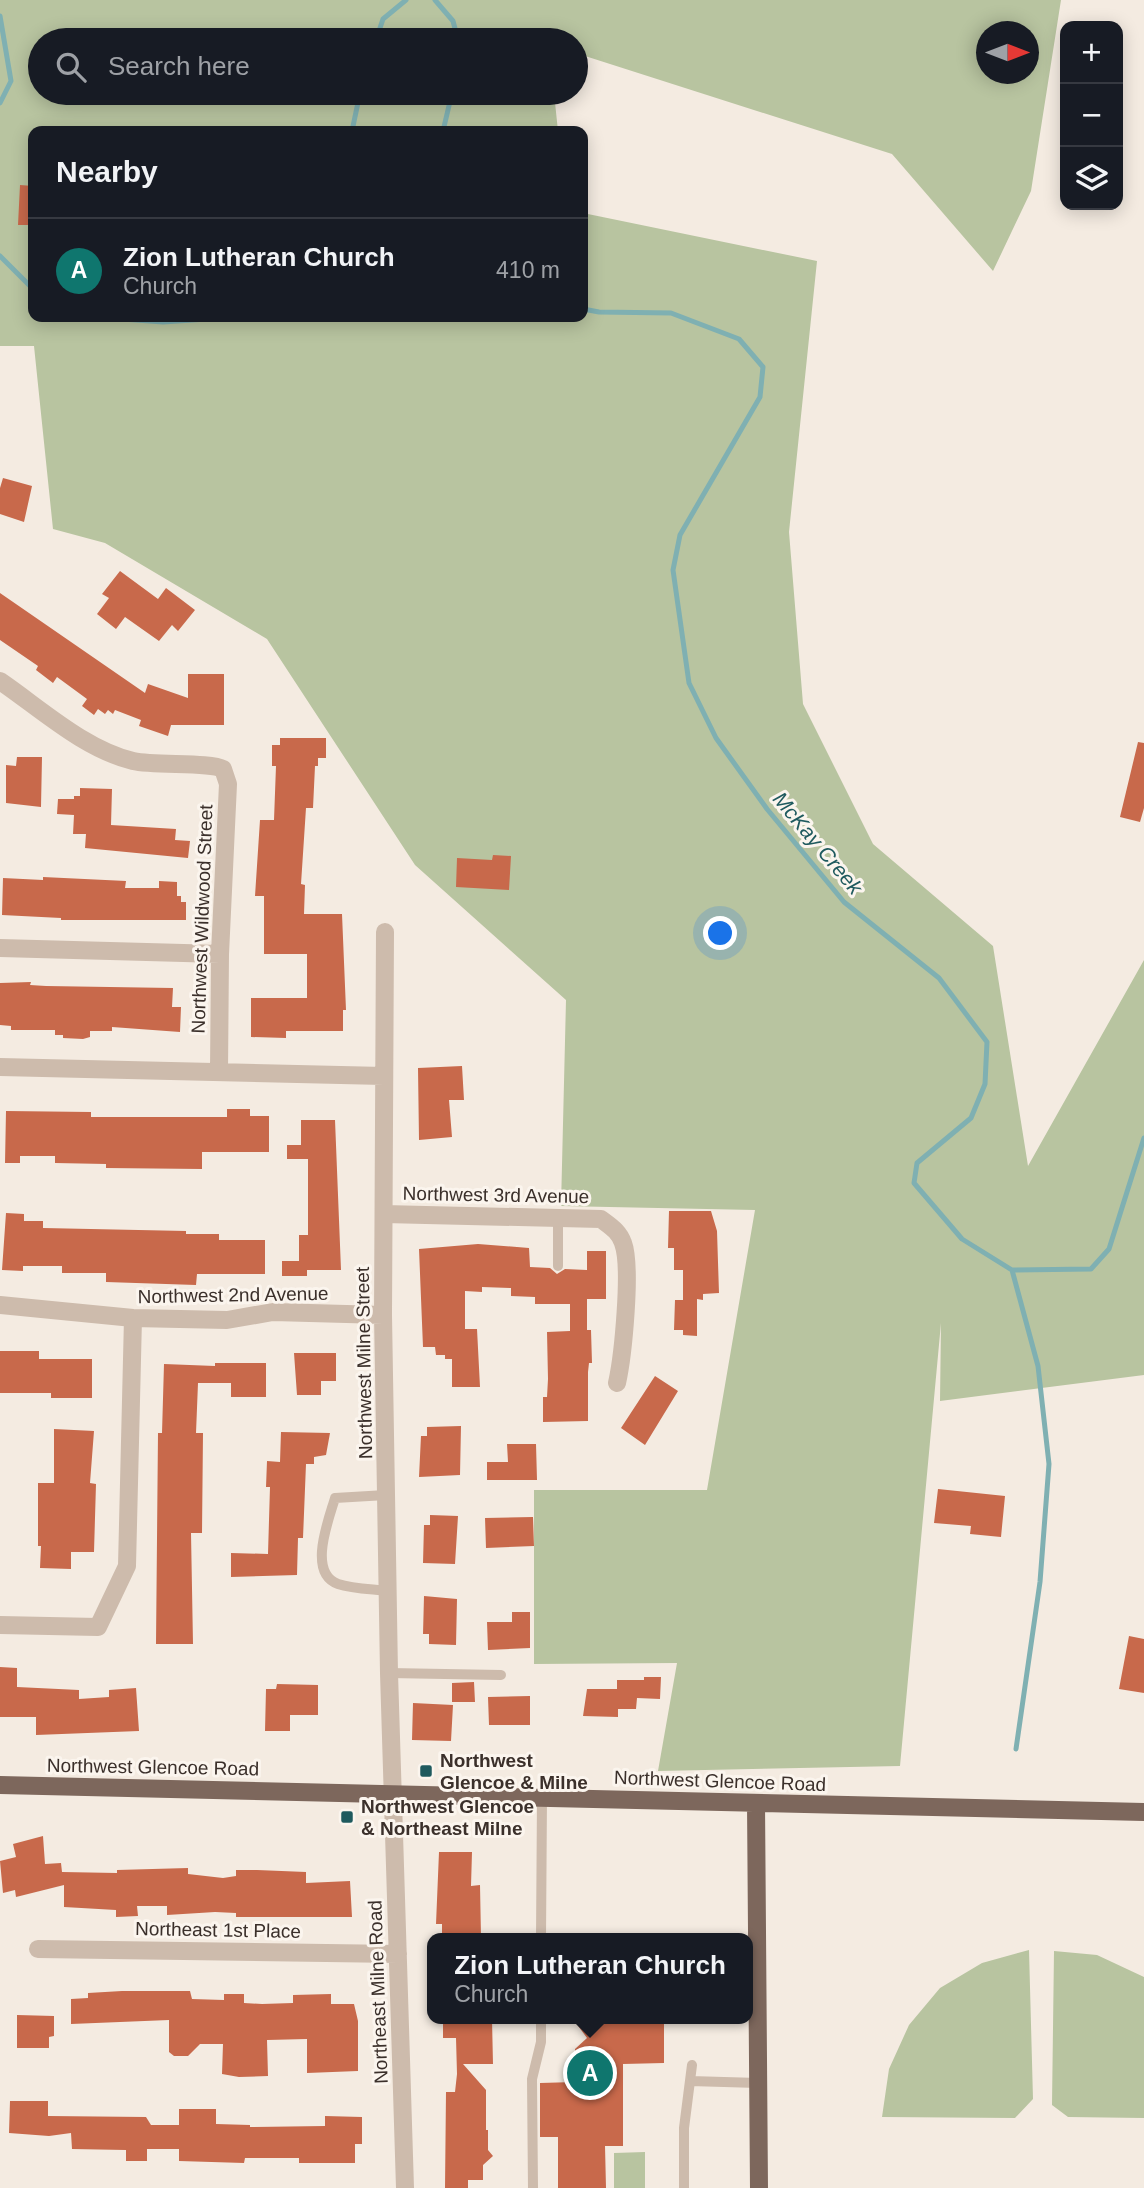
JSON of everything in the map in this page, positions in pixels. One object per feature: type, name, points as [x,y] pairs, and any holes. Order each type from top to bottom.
[{"type":"main road","name":"Northwest Glencoe Road","points":[[0,1785],[1144,1812]]},
{"type":"main road","points":[[756,1803],[759,2188]]},
{"type":"street","name":"Northwest Wildwood Street","points":[[0,681],[90,743],[110,753],[154,765],[210,765],[223,769],[228,784],[220,954],[219,1072]]},
{"type":"street","name":"Northwest Milne Street","points":[[385,932],[383,1315],[391,1794]]},
{"type":"street","points":[[0,948],[220,954]]},
{"type":"street","points":[[0,1068],[384,1076]]},
{"type":"street","name":"Northwest 3rd Avenue","points":[[384,1214],[558,1216],[601,1219],[615,1229],[623,1243],[623,1355],[617,1383]]},
{"type":"street","name":"Northwest 2nd Avenue","points":[[0,1305],[133,1318],[227,1320],[273,1312],[383,1315]]},
{"type":"street","points":[[0,1625],[98,1627],[127,1566],[133,1318]]},
{"type":"street","name":"Northeast Milne Road","points":[[391,1794],[405,2188]]},
{"type":"street","name":"Northeast 1st Place","points":[[38,1949],[398,1954]]},
{"type":"lane","points":[[558,1216],[558,1266]]},
{"type":"lane","points":[[386,1495],[335,1498],[325,1532],[322,1558],[327,1575],[337,1583],[388,1591]]},
{"type":"lane","points":[[389,1673],[501,1675]]},
{"type":"lane","points":[[541,1933],[542,1797]]},
{"type":"lane","points":[[533,2188],[532,2079],[541,2042],[541,2024]]},
{"type":"lane","points":[[684,2188],[684,2128],[692,2065]]},
{"type":"lane","points":[[690,2081],[758,2083]]},
{"type":"green space","points":[[0,0],[1061,0],[1031,191],[993,271],[892,154],[588,57],[588,28],[28,28],[28,105],[555,105],[557,126],[28,126],[28,322],[588,322],[588,214],[817,261],[789,532],[803,704],[873,844],[993,946],[1028,1166],[1144,960],[1144,1375],[940,1401],[941,1323],[900,1766],[658,1771],[677,1663],[534,1664],[534,1490],[707,1490],[755,1210],[561,1206],[566,1000],[415,865],[267,639],[105,543],[53,529],[34,346],[0,346]]},
{"type":"green space","points":[[1029,1950],[1033,2099],[1015,2118],[882,2117],[889,2069],[909,2025],[940,1988],[982,1963]]},
{"type":"green space","points":[[1054,1951],[1097,1955],[1144,1977],[1144,2118],[1068,2117],[1052,2105]]},
{"type":"green space","points":[[645,2152],[645,2188],[614,2188],[614,2153]]},
{"type":"building","points":[[20,185],[28,186],[28,225],[18,225]]},
{"type":"building","points":[[3,478],[32,486],[24,522],[0,514],[0,488]]},
{"type":"building","points":[[120,571],[158,599],[166,588],[195,610],[178,631],[172,625],[159,641],[125,617],[116,629],[97,614],[109,598],[102,594]]},
{"type":"building","points":[[0,593],[145,693],[148,684],[188,698],[188,674],[224,674],[224,725],[171,725],[168,736],[139,726],[141,720],[115,710],[113,714],[108,710],[105,714],[98,709],[94,715],[82,706],[87,699],[57,677],[53,683],[36,670],[38,666],[0,640]]},
{"type":"building","points":[[280,738],[326,738],[326,758],[318,758],[318,766],[315,766],[313,808],[306,808],[301,884],[305,885],[304,914],[342,914],[346,1010],[343,1010],[343,1031],[286,1031],[286,1038],[251,1037],[251,998],[307,998],[307,954],[264,954],[264,896],[255,896],[260,820],[274,820],[276,766],[272,766],[272,745],[280,745]]},
{"type":"building","points":[[1138,742],[1144,743],[1144,808],[1140,822],[1120,817]]},
{"type":"building","points":[[17,757],[42,757],[41,807],[6,803],[6,765],[16,766]]},
{"type":"building","points":[[80,788],[112,789],[111,825],[176,829],[175,840],[190,841],[188,858],[85,848],[86,834],[73,834],[74,815],[57,814],[58,799],[74,799],[74,796],[80,796]]},
{"type":"building","points":[[493,855],[511,856],[509,890],[456,887],[457,858],[492,860]]},
{"type":"building","points":[[43,877],[126,881],[125,888],[159,888],[159,881],[177,882],[177,896],[181,896],[181,902],[186,902],[186,920],[61,920],[2,915],[3,878],[43,880]]},
{"type":"building","points":[[31,982],[30,985],[46,986],[173,988],[172,1007],[181,1007],[180,1032],[112,1027],[112,1031],[90,1031],[90,1037],[83,1039],[63,1038],[63,1035],[55,1035],[55,1030],[11,1030],[11,1026],[0,1025],[0,983]]},
{"type":"building","points":[[462,1066],[464,1100],[449,1100],[452,1137],[419,1140],[418,1068]]},
{"type":"building","points":[[227,1109],[250,1109],[250,1116],[269,1116],[269,1152],[202,1152],[202,1169],[106,1168],[106,1164],[55,1163],[55,1156],[20,1156],[20,1163],[5,1163],[6,1111],[91,1112],[91,1117],[227,1117]]},
{"type":"building","points":[[301,1120],[335,1120],[341,1270],[307,1270],[307,1276],[282,1276],[282,1261],[299,1261],[299,1235],[308,1235],[308,1159],[287,1159],[287,1145],[301,1145]]},
{"type":"building","points":[[669,1211],[711,1211],[717,1231],[719,1293],[703,1294],[703,1300],[697,1299],[697,1336],[683,1335],[683,1330],[674,1330],[675,1300],[683,1300],[683,1270],[674,1270],[674,1248],[668,1248]]},
{"type":"building","points":[[6,1213],[24,1214],[24,1221],[43,1221],[43,1228],[186,1231],[186,1234],[219,1234],[219,1240],[265,1240],[265,1274],[197,1274],[196,1285],[106,1282],[106,1273],[62,1273],[62,1266],[23,1266],[23,1271],[2,1270]]},
{"type":"building","points":[[478,1244],[529,1248],[530,1267],[550,1268],[557,1274],[565,1269],[587,1270],[587,1251],[606,1251],[606,1299],[587,1299],[587,1330],[591,1330],[592,1363],[589,1363],[588,1372],[588,1421],[543,1422],[543,1397],[547,1397],[548,1379],[547,1332],[570,1331],[570,1304],[535,1304],[535,1297],[511,1296],[511,1288],[482,1287],[482,1292],[465,1291],[465,1329],[477,1329],[480,1387],[452,1387],[452,1359],[445,1359],[445,1355],[436,1355],[435,1347],[423,1347],[419,1249]]},
{"type":"building","points":[[0,1351],[39,1351],[39,1359],[92,1359],[92,1398],[51,1398],[51,1393],[0,1393]]},
{"type":"building","points":[[294,1353],[336,1353],[336,1381],[321,1381],[321,1395],[297,1395]]},
{"type":"building","points":[[215,1363],[266,1363],[266,1397],[231,1397],[231,1383],[198,1383],[196,1433],[203,1433],[202,1533],[191,1533],[193,1644],[156,1644],[158,1433],[162,1433],[164,1364],[215,1366]]},
{"type":"building","points":[[655,1376],[678,1391],[645,1445],[621,1428]]},
{"type":"building","points":[[461,1426],[460,1475],[419,1477],[421,1436],[427,1436],[427,1427]]},
{"type":"building","points":[[54,1429],[94,1431],[90,1483],[96,1484],[94,1552],[71,1552],[71,1569],[40,1568],[38,1483],[54,1483]]},
{"type":"building","points":[[281,1432],[330,1433],[326,1455],[314,1457],[314,1464],[306,1464],[303,1538],[298,1538],[297,1575],[231,1577],[231,1553],[268,1554],[270,1487],[266,1487],[267,1461],[280,1462]]},
{"type":"building","points":[[507,1444],[536,1444],[537,1480],[487,1480],[487,1462],[508,1462]]},
{"type":"building","points":[[938,1489],[1005,1496],[1001,1537],[970,1534],[971,1526],[934,1523]]},
{"type":"building","points":[[430,1515],[458,1516],[455,1564],[423,1563],[424,1525],[430,1525]]},
{"type":"building","points":[[533,1517],[534,1546],[486,1548],[485,1518]]},
{"type":"building","points":[[424,1596],[457,1599],[456,1645],[429,1644],[429,1634],[423,1634]]},
{"type":"building","points":[[512,1612],[530,1612],[530,1648],[488,1650],[487,1622],[512,1622]]},
{"type":"building","points":[[1129,1636],[1144,1639],[1144,1693],[1119,1689]]},
{"type":"building","points":[[0,1667],[17,1668],[17,1687],[79,1690],[79,1699],[109,1697],[109,1690],[136,1688],[139,1731],[36,1735],[36,1717],[0,1717]]},
{"type":"building","points":[[644,1677],[661,1677],[660,1699],[637,1698],[636,1709],[618,1709],[618,1717],[583,1716],[587,1689],[617,1689],[617,1680],[644,1680]]},
{"type":"building","points":[[474,1682],[475,1702],[452,1702],[452,1683]]},
{"type":"building","points":[[277,1684],[318,1685],[318,1715],[290,1715],[290,1731],[265,1731],[266,1689],[276,1689]]},
{"type":"building","points":[[530,1696],[530,1725],[489,1725],[488,1697]]},
{"type":"building","points":[[413,1703],[453,1705],[451,1741],[412,1740]]},
{"type":"building","points":[[43,1836],[45,1864],[61,1863],[62,1872],[117,1873],[117,1870],[188,1868],[188,1874],[223,1878],[236,1876],[236,1870],[257,1870],[306,1872],[306,1883],[350,1881],[352,1917],[236,1917],[236,1913],[215,1912],[167,1915],[167,1906],[137,1906],[138,1916],[116,1917],[116,1910],[64,1907],[64,1885],[16,1897],[15,1890],[3,1893],[0,1861],[16,1857],[13,1844]]},
{"type":"building","points":[[439,1852],[472,1852],[471,1886],[480,1885],[481,1933],[442,1933],[442,1924],[436,1924]]},
{"type":"building","points":[[190,1991],[192,1999],[224,2000],[224,1994],[244,1994],[244,2003],[262,2004],[293,2003],[293,1995],[331,1994],[331,2004],[354,2004],[358,2021],[358,2071],[307,2073],[307,2039],[267,2040],[268,2076],[239,2077],[222,2074],[223,2044],[200,2044],[188,2056],[174,2056],[169,2052],[169,2020],[71,2024],[71,1999],[88,1998],[88,1993]]},
{"type":"building","points":[[17,2015],[54,2016],[54,2036],[49,2037],[49,2048],[17,2048]]},
{"type":"building","points":[[443,2024],[492,2024],[493,2064],[463,2064],[486,2090],[488,2150],[493,2156],[483,2165],[483,2180],[468,2180],[468,2188],[445,2188],[446,2092],[455,2092],[457,2074],[456,2038],[443,2038]]},
{"type":"building","points":[[577,2024],[664,2024],[664,2063],[623,2064],[623,2146],[605,2146],[606,2188],[558,2188],[558,2137],[540,2137],[540,2083],[575,2082],[575,2049],[587,2038]]},
{"type":"building","points":[[10,2101],[48,2101],[48,2116],[146,2117],[151,2125],[179,2125],[179,2109],[216,2109],[216,2124],[250,2127],[325,2126],[325,2116],[362,2117],[362,2144],[355,2144],[355,2163],[299,2163],[299,2158],[245,2158],[244,2163],[179,2161],[179,2149],[147,2149],[147,2161],[126,2161],[126,2150],[72,2149],[71,2133],[49,2136],[9,2133]]},
{"type":"waterway","name":"McKay Creek","points":[[380,28],[383,19],[406,0]]},
{"type":"waterway","name":"McKay Creek","points":[[435,0],[453,21],[455,28]]},
{"type":"waterway","name":"McKay Creek","points":[[0,16],[11,81],[0,103]]},
{"type":"waterway","name":"McKay Creek","points":[[353,126],[357,105]]},
{"type":"waterway","name":"McKay Creek","points":[[444,126],[449,105]]},
{"type":"waterway","name":"McKay Creek","points":[[0,256],[28,284]]},
{"type":"waterway","name":"McKay Creek","points":[[588,310],[671,313],[739,339],[763,367],[760,397],[680,535],[673,570],[689,683],[716,738],[767,809],[844,902],[939,978],[987,1042],[985,1084],[971,1118],[917,1163],[914,1183],[962,1239],[1012,1270],[1091,1269],[1109,1249],[1144,1138]]},
{"type":"waterway","points":[[1012,1270],[1038,1366],[1049,1464],[1040,1582],[1016,1749]]},
{"type":"place","name":"Northwest Glencoe & Milne","points":[[426,1771]]},
{"type":"place","name":"Northwest Glencoe & Northeast Milne","points":[[347,1817]]},
{"type":"place","name":"Zion Lutheran Church","points":[[590,2073]]}]
